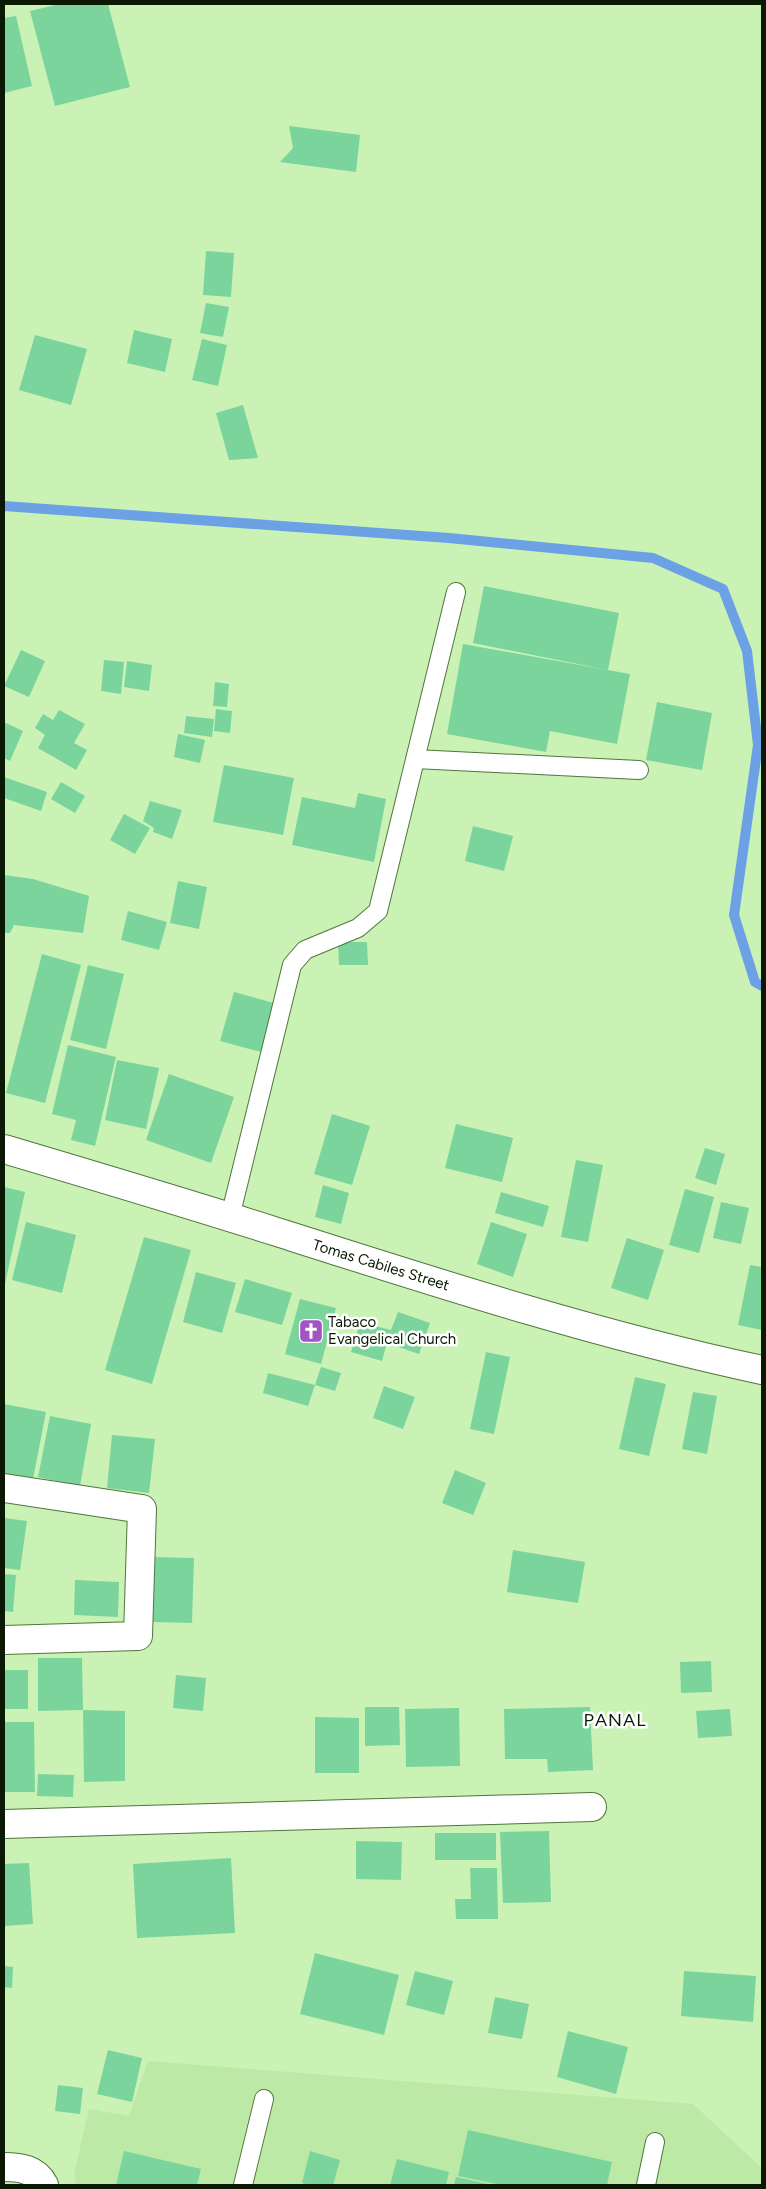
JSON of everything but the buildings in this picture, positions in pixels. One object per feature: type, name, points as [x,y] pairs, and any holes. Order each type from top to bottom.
[{"type":"street","name":"Tomas Cabiles Street","points":[[4,1149],[230,1217],[419,1277],[616,1335],[762,1370]]},
{"type":"street","points":[[4,1488],[142,1510],[138,1636],[4,1640]]},
{"type":"street","points":[[4,1824],[592,1806]]},
{"type":"street","points":[[4,2167],[23,2167],[41,2179],[44,2185]]},
{"type":"lane","points":[[230,1217],[292,964],[305,950],[358,928],[378,911],[456,592]]},
{"type":"lane","points":[[415,758],[639,770]]},
{"type":"lane","points":[[243,2185],[264,2099]]},
{"type":"lane","points":[[646,2185],[654,2142]]},
{"type":"shaded area","points":[[148,2061],[693,2104],[762,2168],[762,2185],[76,2185],[74,2174],[89,2109],[129,2116]]},
{"type":"waterway","points":[[4,506],[449,538],[653,558],[723,589],[747,651],[758,745],[734,915],[755,982],[762,986]]},
{"type":"place","name":"Tabaco Evangelical Church","points":[[311,1331]]},
{"type":"district","name":"PANAL","points":[[615,1720]]}]
